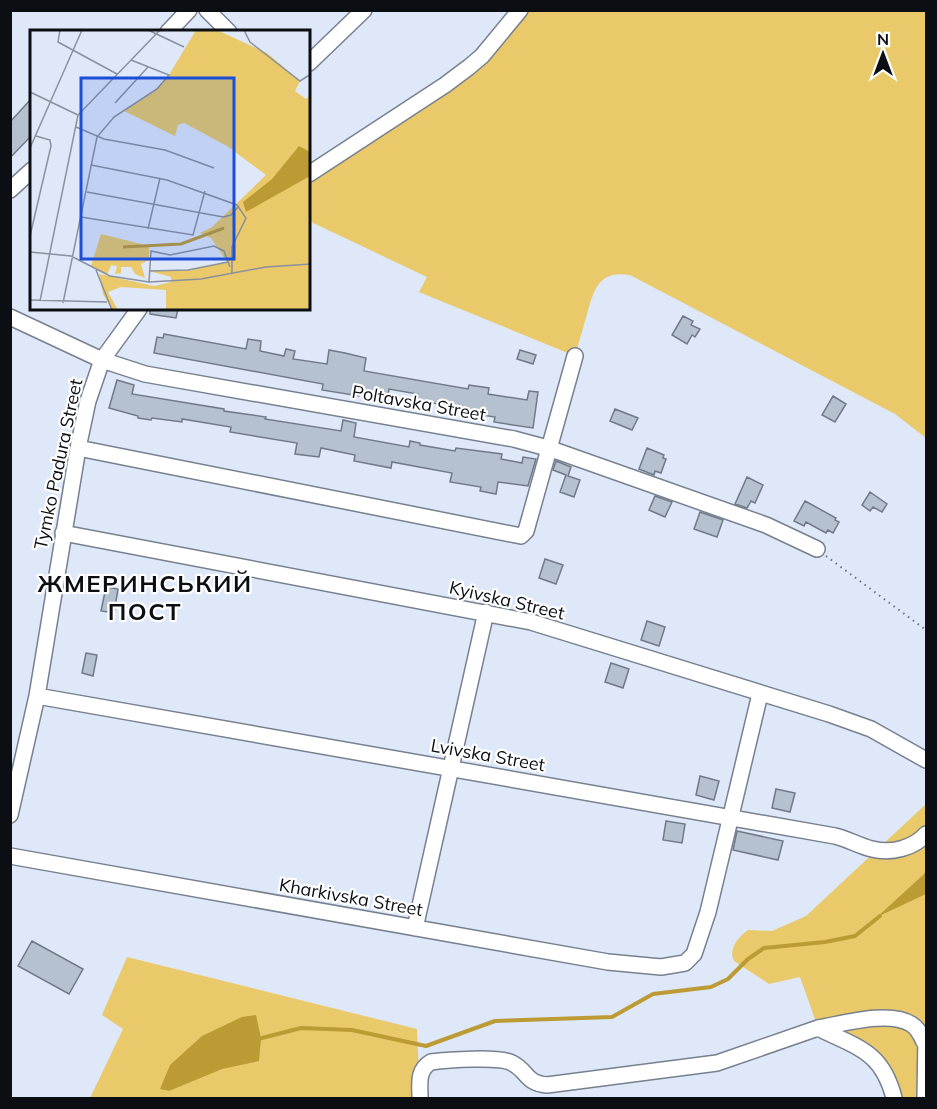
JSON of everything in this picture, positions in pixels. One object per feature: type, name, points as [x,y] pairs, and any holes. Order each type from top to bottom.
[{"type":"street","points":[[170,30],[189,10]]},
{"type":"street","points":[[207,10],[227,30]]},
{"type":"street","points":[[310,62],[364,10]]},
{"type":"street","points":[[310,173],[469,67],[482,56],[520,10]]},
{"type":"street","points":[[10,190],[30,172]]},
{"type":"street","name":"Tymko Padura Street","points":[[10,815],[36,696],[88,401],[102,360],[138,310]]},
{"type":"street","name":"Poltavska Street","points":[[10,317],[102,360],[163,378],[514,439],[551,449],[766,525],[816,549]]},
{"type":"street","points":[[78,448],[518,536],[526,531],[551,449],[575,357]]},
{"type":"street","name":"Kyivska Street","points":[[63,533],[531,622],[871,729],[927,760]]},
{"type":"street","points":[[415,928],[486,612]]},
{"type":"street","points":[[730,816],[760,694]]},
{"type":"street","name":"Lvivska Street","points":[[36,696],[730,816],[835,836],[872,849],[905,848],[921,840],[927,834]]},
{"type":"street","name":"Kharkivska Street","points":[[10,856],[608,962],[661,967],[685,963],[693,954],[700,939],[730,816]]},
{"type":"street","points":[[420,1098],[422,1069],[431,1062],[504,1060],[516,1065],[530,1081],[547,1084],[717,1063],[818,1028],[892,1018],[912,1024],[926,1042],[925,1098]]},
{"type":"street","points":[[818,1028],[864,1051],[879,1062],[886,1073],[894,1098]]},
{"type":"path","points":[[816,549],[927,630]]},
{"type":"shaded area","points":[[520,11],[926,11],[926,438],[895,414],[630,275],[611,275],[600,283],[592,297],[575,356],[419,292],[427,277],[310,221],[310,173],[445,85]]},
{"type":"shaded area","points":[[926,804],[926,1098],[894,1098],[886,1073],[818,1028],[800,977],[769,984],[734,961],[732,952],[738,940],[748,930],[772,931],[806,916]]},
{"type":"shaded area","points":[[926,871],[926,894],[877,917],[923,875]]},
{"type":"shaded area","points":[[127,957],[417,1029],[420,1098],[90,1098],[123,1029],[102,1015]]},
{"type":"shaded area","points":[[256,1015],[261,1038],[259,1061],[222,1069],[169,1091],[160,1089],[170,1065],[202,1036],[242,1017]]},
{"type":"building","points":[[30,100],[30,137],[10,158],[10,122]]},
{"type":"building","points":[[150,310],[178,310],[176,318],[150,314]]},
{"type":"building","points":[[683,316],[693,321],[691,325],[700,329],[695,337],[692,335],[687,344],[672,335]]},
{"type":"building","points":[[164,334],[246,349],[248,339],[261,341],[260,351],[284,356],[286,349],[295,351],[293,359],[327,364],[329,350],[366,358],[364,371],[468,389],[469,385],[489,388],[488,394],[527,400],[529,391],[538,392],[533,428],[494,422],[495,417],[417,400],[418,394],[389,389],[388,396],[360,391],[359,396],[322,390],[323,384],[154,353],[157,337],[163,338]]},
{"type":"building","points":[[520,350],[536,355],[533,364],[517,359]]},
{"type":"building","points":[[117,380],[134,385],[132,394],[224,409],[224,411],[266,417],[265,419],[341,431],[343,420],[356,423],[354,437],[409,447],[410,441],[455,451],[456,448],[502,454],[501,459],[522,463],[523,457],[536,459],[528,486],[498,482],[496,494],[480,491],[481,487],[450,482],[452,473],[392,462],[391,468],[354,461],[355,455],[321,448],[319,457],[295,454],[297,443],[230,432],[231,427],[182,419],[182,422],[138,418],[138,416],[109,408]]},
{"type":"building","points":[[833,396],[846,404],[835,422],[822,415]]},
{"type":"building","points":[[615,409],[638,418],[632,430],[610,421]]},
{"type":"building","points":[[647,448],[664,455],[663,458],[666,459],[661,473],[655,471],[654,475],[639,469]]},
{"type":"building","points":[[556,461],[571,467],[568,476],[580,480],[574,497],[560,492],[566,475],[553,470]]},
{"type":"building","points":[[747,477],[763,485],[755,503],[751,501],[747,508],[735,504]]},
{"type":"building","points":[[870,492],[887,504],[882,512],[873,507],[870,511],[862,505]]},
{"type":"building","points":[[655,496],[672,502],[665,517],[649,510]]},
{"type":"building","points":[[805,501],[836,518],[835,520],[839,522],[833,533],[828,530],[826,533],[806,522],[804,526],[794,521]]},
{"type":"building","points":[[700,512],[723,520],[717,537],[694,529]]},
{"type":"building","points":[[545,559],[563,565],[556,584],[539,578]]},
{"type":"building","points":[[106,587],[118,589],[114,613],[101,611]]},
{"type":"building","points":[[647,621],[665,627],[659,646],[641,640]]},
{"type":"building","points":[[86,653],[97,655],[93,676],[82,673]]},
{"type":"building","points":[[611,663],[629,669],[623,688],[605,682]]},
{"type":"building","points":[[700,776],[719,781],[714,800],[696,795]]},
{"type":"building","points":[[776,789],[795,793],[790,812],[772,808]]},
{"type":"building","points":[[666,821],[685,824],[682,843],[663,840]]},
{"type":"building","points":[[737,831],[783,841],[778,860],[733,850]]},
{"type":"building","points":[[32,941],[83,969],[69,994],[18,966]]},
{"type":"waterway","points":[[258,1039],[301,1028],[352,1030],[426,1046],[495,1021],[612,1017],[653,994],[711,987],[728,979],[748,959],[764,948],[825,942],[855,936],[880,916]]},
{"type":"district","name":"ЖМЕРИНСЬКИЙ ПОСТ","points":[[145,597]]}]
